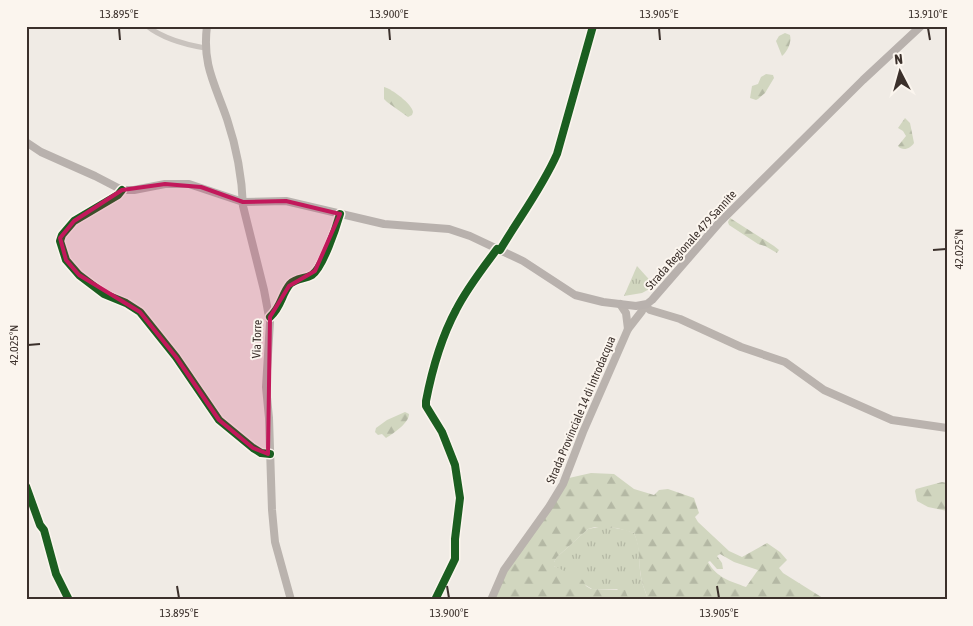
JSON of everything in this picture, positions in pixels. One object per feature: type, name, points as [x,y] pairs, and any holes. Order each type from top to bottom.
[{"type":"main road","name":"Via Torre","points":[[207,26],[206,48],[211,78],[232,137],[243,202],[270,317],[266,386],[270,490],[274,534],[291,600]]},
{"type":"main road","name":"Strada Regionale 479 Sannite","points":[[122,190],[134,190],[165,184],[181,184],[201,187],[243,202],[286,201],[384,224],[449,229],[523,261],[575,295],[587,299],[620,304],[644,305],[652,300],[733,210],[863,80],[921,26]]},
{"type":"main road","points":[[26,142],[41,152],[122,190]]},
{"type":"main road","name":"Strada Provinciale 14 di Introdacqua","points":[[620,304],[626,313],[628,330]]},
{"type":"main road","name":"Strada Provinciale 14 di Introdacqua","points":[[491,600],[504,570],[563,484],[583,432],[628,330],[644,305]]},
{"type":"main road","points":[[644,305],[650,310],[680,319],[741,347],[785,362],[824,390],[892,420],[947,428]]},
{"type":"street","points":[[147,26],[173,39],[206,48]]},
{"type":"street","points":[[435,600],[455,559],[455,539],[460,498],[455,465],[442,432],[426,406],[438,350],[456,310],[528,207],[549,173],[557,154],[593,26]]},
{"type":"street","points":[[122,190],[118,195],[74,221],[62,235],[60,242],[66,260],[79,275],[104,294],[126,302],[140,312],[176,357],[215,416],[253,448],[261,453],[270,454]]},
{"type":"street","points":[[270,317],[280,306],[289,286],[294,281],[316,271],[330,244],[340,214]]},
{"type":"street","points":[[26,486],[40,525],[44,530],[56,574],[69,600]]},
{"type":"highlighted area","points":[[165,184],[201,187],[243,202],[286,201],[340,214],[315,271],[289,286],[270,317],[268,454],[253,448],[219,420],[176,357],[140,312],[79,275],[66,260],[60,238],[74,221],[122,190]]},
{"type":"green space","points":[[785,33],[790,35],[790,44],[782,56],[776,41],[779,36]]},
{"type":"green space","points":[[766,74],[773,75],[774,78],[765,93],[756,100],[750,98],[752,86],[758,84],[761,77]]},
{"type":"green space","points":[[384,87],[405,101],[412,109],[412,115],[408,117],[384,99]]},
{"type":"green space","points":[[905,118],[910,123],[914,143],[909,148],[904,149],[898,146],[906,136],[898,128]]},
{"type":"green space","points":[[730,218],[774,246],[779,250],[777,253],[758,244],[729,225]]},
{"type":"green space","points":[[637,266],[655,286],[642,293],[624,296]]},
{"type":"green space","points":[[405,412],[409,414],[407,421],[386,438],[382,434],[378,435],[375,432],[376,428],[387,420]]},
{"type":"green space","points":[[591,473],[614,474],[634,489],[654,495],[659,490],[668,489],[694,498],[699,513],[695,517],[698,522],[729,551],[742,557],[767,543],[780,552],[787,560],[779,568],[783,573],[826,600],[648,600],[640,571],[634,533],[617,528],[595,527],[588,529],[557,557],[554,566],[583,580],[586,586],[591,589],[625,590],[629,600],[491,600],[504,570],[569,478]],"holes":[[[720,554],[734,562],[758,570],[746,587],[729,581],[715,572],[708,562],[710,561],[717,569],[723,569],[722,563],[717,556]]]},
{"type":"green space","points":[[942,482],[947,483],[947,511],[928,507],[917,501],[916,489]]},
{"type":"green space","points":[[604,526],[634,533],[639,550],[640,571],[648,600],[629,600],[617,589],[592,589],[554,566],[557,557],[588,529]]},
{"type":"cycle path","points":[[500,250],[537,191],[557,154],[593,26]]},
{"type":"cycle path","points":[[122,190],[118,195],[74,221],[62,235],[60,241],[66,260],[79,275],[104,294],[126,303],[140,312],[176,357],[219,420],[253,448],[261,453],[270,454]]},
{"type":"cycle path","points":[[270,317],[277,309],[290,284],[312,275],[316,271],[329,247],[340,214]]},
{"type":"cycle path","points":[[435,600],[455,559],[455,539],[460,498],[455,465],[442,432],[426,406],[426,401],[438,354],[451,321],[470,286],[497,249]]},
{"type":"cycle path","points":[[26,486],[40,525],[44,530],[56,574],[69,600]]}]
